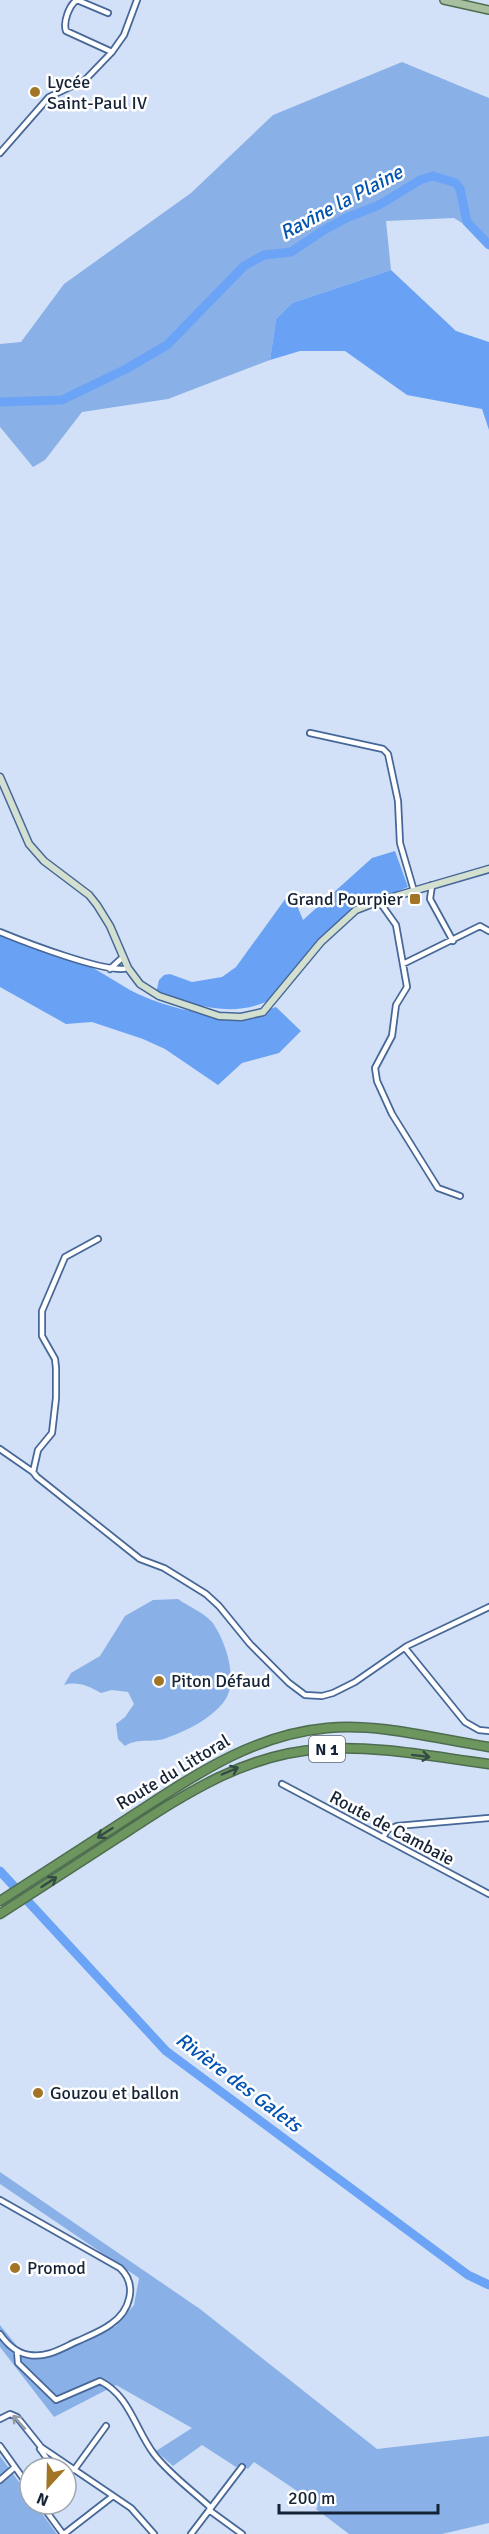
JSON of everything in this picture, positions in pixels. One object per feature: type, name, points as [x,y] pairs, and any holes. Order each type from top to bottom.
[{"type":"highway","name":"Route du Littoral","points":[[0,1901],[172,1789],[241,1750],[260,1742],[305,1731],[357,1728],[399,1732],[489,1747]]},
{"type":"highway","name":"Route du Littoral","points":[[0,1914],[178,1798],[238,1768],[276,1756],[310,1750],[343,1749],[384,1751],[487,1764]]},
{"type":"main road","points":[[444,0],[489,10]]},
{"type":"main road","points":[[0,777],[29,844],[44,861],[80,887],[97,905],[110,926],[128,968],[147,989],[177,1004],[219,1016],[255,1016],[267,1008],[300,966],[343,920],[356,910],[379,901],[489,869]]},
{"type":"street","points":[[108,13],[77,0],[73,3],[65,23],[66,30],[112,52]]},
{"type":"street","points":[[0,153],[49,97],[85,80],[112,52],[124,35],[137,0]]},
{"type":"street","points":[[310,733],[383,749],[388,754],[398,801],[400,843],[414,891]]},
{"type":"street","points":[[432,885],[430,899],[453,941]]},
{"type":"street","points":[[379,901],[396,926],[406,988],[396,1005],[392,1036],[375,1068],[377,1081],[392,1114],[438,1188],[460,1197]]},
{"type":"street","points":[[403,964],[480,926],[489,931]]},
{"type":"street","points":[[0,932],[30,945],[110,969],[128,968]]},
{"type":"street","points":[[110,969],[123,957]]},
{"type":"street","points":[[33,1472],[38,1450],[52,1433],[56,1398],[55,1359],[42,1336],[41,1317],[50,1289],[65,1257],[98,1239]]},
{"type":"street","points":[[0,1449],[33,1472],[135,1555],[164,1568],[206,1594],[219,1606],[250,1644],[289,1683],[305,1695],[322,1696],[355,1682],[436,1630],[489,1607]]},
{"type":"street","points":[[405,1648],[465,1722],[479,1730],[489,1731]]},
{"type":"street","name":"Route de Cambaie","points":[[282,1784],[489,1894]]},
{"type":"street","points":[[382,1838],[387,1830],[397,1826],[489,1818]]},
{"type":"street","points":[[0,2200],[120,2268],[129,2279],[129,2297],[121,2315],[111,2324],[52,2354],[36,2356],[17,2350],[0,2334]]},
{"type":"street","points":[[17,2350],[18,2363],[56,2400],[100,2381],[114,2388],[138,2423],[154,2454],[210,2509],[242,2534]]},
{"type":"street","points":[[0,2419],[6,2415],[14,2415],[45,2456]]},
{"type":"street","points":[[78,2464],[106,2426]]},
{"type":"street","points":[[35,2442],[54,2456]]},
{"type":"street","points":[[0,2446],[18,2471]]},
{"type":"street","points":[[0,2480],[15,2467]]},
{"type":"street","points":[[191,2534],[242,2467]]},
{"type":"street","points":[[78,2473],[135,2512],[153,2534]]},
{"type":"street","points":[[50,2516],[63,2534],[113,2496]]},
{"type":"shaded area","points":[[402,62],[489,98],[489,240],[454,218],[386,221],[391,270],[292,303],[276,319],[270,360],[168,399],[82,412],[45,460],[33,467],[0,427],[0,344],[21,342],[64,284],[191,193],[273,115]]},
{"type":"shaded area","points":[[391,270],[456,331],[489,342],[489,430],[482,409],[407,395],[345,351],[300,351],[270,360],[276,319],[292,303]]},
{"type":"shaded area","points":[[395,851],[408,887],[352,910],[274,998],[259,1005],[229,1009],[201,1006],[156,993],[159,980],[164,975],[170,974],[192,982],[222,977],[236,967],[291,891],[303,920],[372,858]]},
{"type":"shaded area","points":[[0,935],[82,963],[154,1001],[189,1011],[225,1015],[259,1012],[276,1007],[301,1031],[279,1053],[242,1063],[218,1085],[165,1049],[143,1039],[92,1022],[66,1024],[0,987]]},
{"type":"shaded area","name":"Piton Défaud","points":[[178,1599],[209,1619],[217,1630],[229,1662],[231,1674],[228,1695],[212,1714],[191,1727],[164,1739],[135,1742],[125,1746],[118,1739],[116,1724],[125,1717],[134,1704],[128,1692],[112,1690],[101,1693],[83,1685],[64,1685],[71,1673],[100,1656],[125,1616],[153,1600]]},
{"type":"shaded area","points":[[0,2172],[200,2309],[377,2449],[489,2436],[489,2523],[442,2534],[349,2534],[316,2509],[318,2505],[254,2462],[248,2469],[240,2464],[236,2467],[202,2445],[173,2466],[156,2451],[192,2428],[116,2385],[54,2417],[0,2347],[0,2325],[17,2346],[41,2359],[116,2326],[134,2305],[139,2278],[0,2184]]},
{"type":"shaded area","points":[[0,2456],[18,2481],[18,2516],[44,2516],[57,2534],[0,2534]]},
{"type":"waterway","name":"Ravine la Plaine","points":[[0,402],[62,400],[126,369],[167,345],[244,266],[264,255],[291,252],[324,230],[346,218],[379,205],[420,180],[433,176],[456,183],[460,189],[467,222],[489,245]]},
{"type":"waterway","name":"Rivière des Galets","points":[[0,1871],[166,2051],[468,2275],[489,2285]]},
{"type":"place","name":"Lycée Saint-Paul IV","points":[[35,92]]},
{"type":"place","name":"Grand Pourpier","points":[[415,899]]},
{"type":"place","name":"Piton Défaud","points":[[159,1681]]},
{"type":"place","name":"Gouzou et ballon","points":[[38,2093]]},
{"type":"place","name":"Promod","points":[[15,2268]]}]
